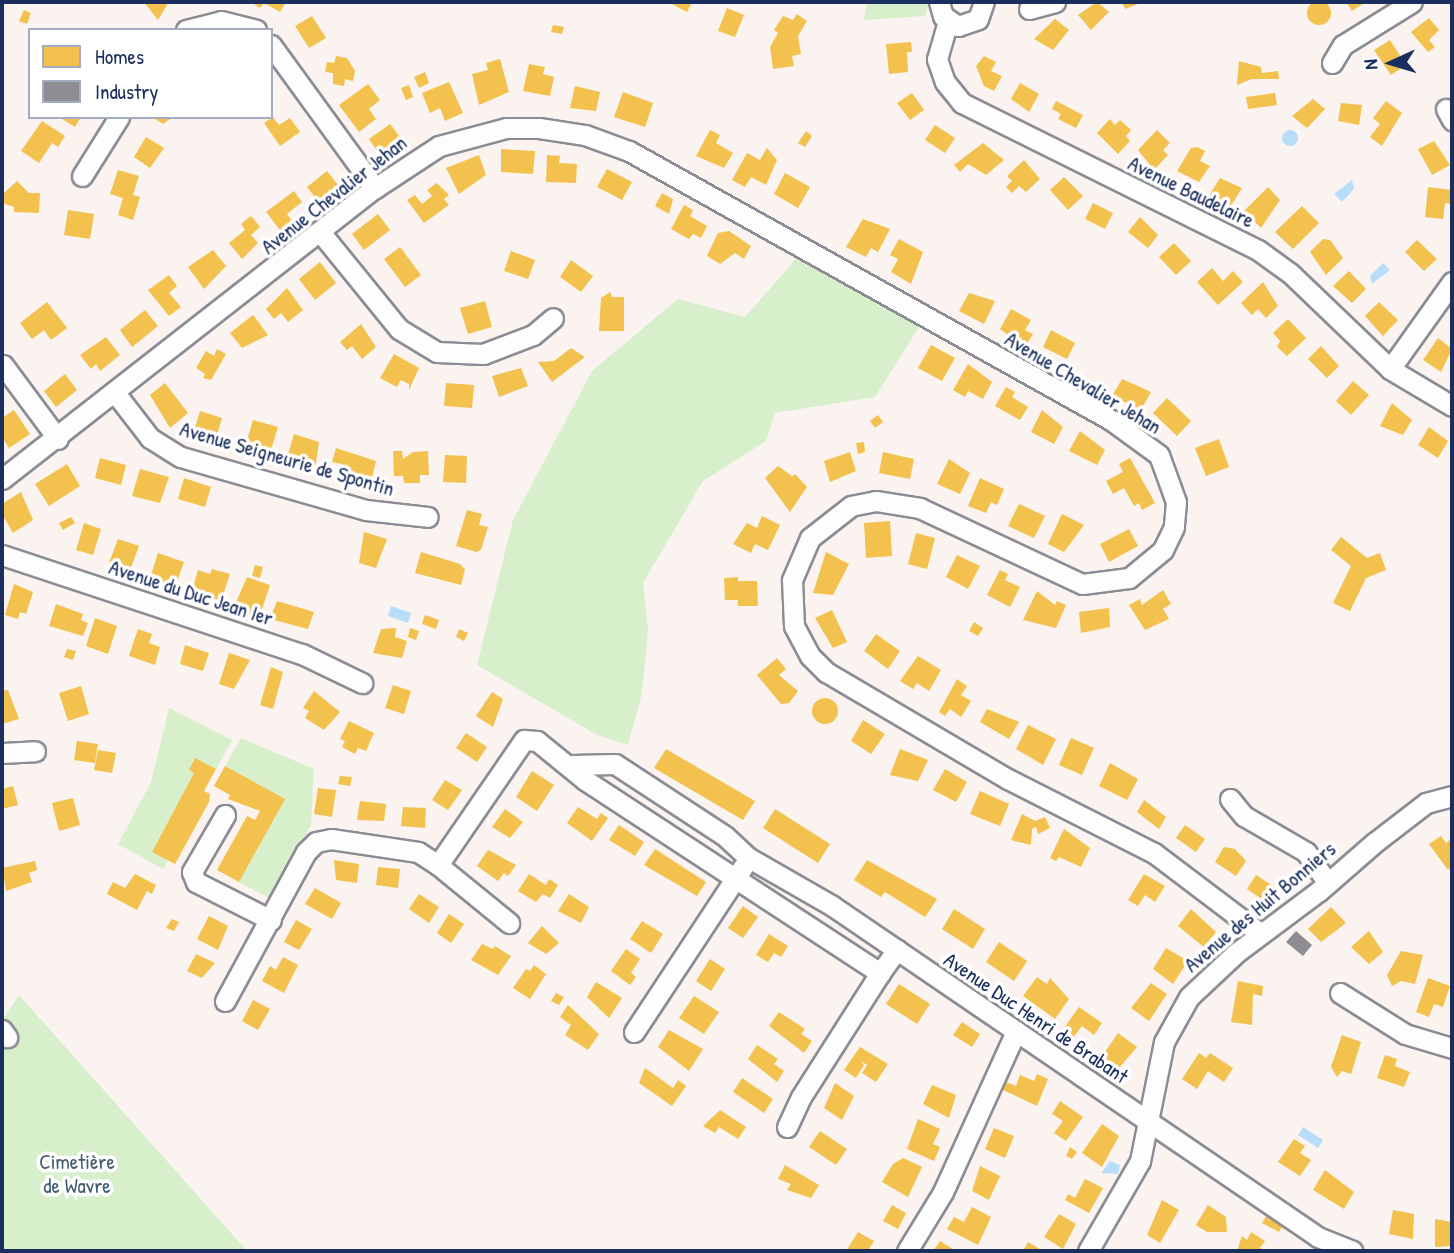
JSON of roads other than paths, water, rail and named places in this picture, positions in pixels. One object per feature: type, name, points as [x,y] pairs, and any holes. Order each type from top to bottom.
[{"type":"street","points":[[939,2],[947,21],[958,26],[974,22],[984,2],[993,2]]},
{"type":"street","points":[[1029,9],[1055,2]]},
{"type":"street","points":[[1332,63],[1343,45],[1412,2]]},
{"type":"street","points":[[194,28],[221,21],[248,28]]},
{"type":"street","name":"Avenue Baudelaire","points":[[947,21],[937,58],[945,82],[962,103],[1258,250],[1290,273],[1390,369],[1452,406]]},
{"type":"street","points":[[273,48],[375,188]]},
{"type":"street","points":[[82,176],[118,119]]},
{"type":"street","name":"Avenue Chevalier Jehan","points":[[2,479],[116,394],[375,188],[422,155],[472,134],[539,128],[584,135],[629,151],[1139,437],[1158,455],[1169,475],[1176,502],[1174,527],[1163,550],[1129,578],[1083,584],[920,508],[876,501],[851,506],[810,538],[792,580],[794,626],[810,656],[827,672],[1007,779],[1154,853],[1261,934]]},
{"type":"street","points":[[321,233],[399,329],[437,352],[483,354],[533,335],[554,318]]},
{"type":"street","points":[[1390,369],[1452,282]]},
{"type":"street","points":[[3,365],[58,439]]},
{"type":"street","name":"Avenue Seigneurie de Spontin","points":[[116,394],[150,438],[181,457],[366,510],[428,517]]},
{"type":"street","name":"Avenue du Duc Jean Ier","points":[[2,555],[302,654],[362,683]]},
{"type":"street","points":[[438,865],[524,740],[537,741],[572,765],[585,780],[701,857],[738,876],[880,973]]},
{"type":"street","points":[[2,753],[35,751]]},
{"type":"street","name":"Avenue Duc Henri de Brabant","points":[[572,765],[615,764],[725,836],[749,858],[897,950],[1016,1031],[1314,1244],[1352,1251]]},
{"type":"street","name":"Avenue des Huit Bonniers","points":[[1088,1251],[1123,1197],[1140,1161],[1162,1053],[1175,1021],[1189,997],[1261,934],[1426,803],[1452,796]]},
{"type":"street","points":[[1230,799],[1244,816],[1306,852],[1328,883]]},
{"type":"street","points":[[225,815],[192,872],[196,882],[271,920]]},
{"type":"street","points":[[225,1001],[306,852],[316,842],[331,839],[418,852],[509,923]]},
{"type":"street","points":[[634,1032],[749,858]]},
{"type":"street","points":[[787,1127],[801,1097],[897,950]]},
{"type":"street","points":[[1340,993],[1405,1034],[1452,1048]]},
{"type":"street","points":[[907,1251],[943,1192],[1016,1031]]},
{"type":"water","points":[[1290,130],[1298,138],[1290,146],[1282,138]]},
{"type":"water","points":[[1352,180],[1354,189],[1342,202],[1334,194]]},
{"type":"water","points":[[1383,263],[1390,270],[1372,284],[1370,276]]},
{"type":"water","points":[[391,606],[411,613],[408,623],[388,616]]},
{"type":"water","points":[[1303,1127],[1323,1140],[1318,1148],[1298,1135]]},
{"type":"water","points":[[1110,1161],[1120,1165],[1118,1174],[1101,1173]]},
{"type":"park label","name":"Cimetière de Wavre","points":[[77,1174]]}]
